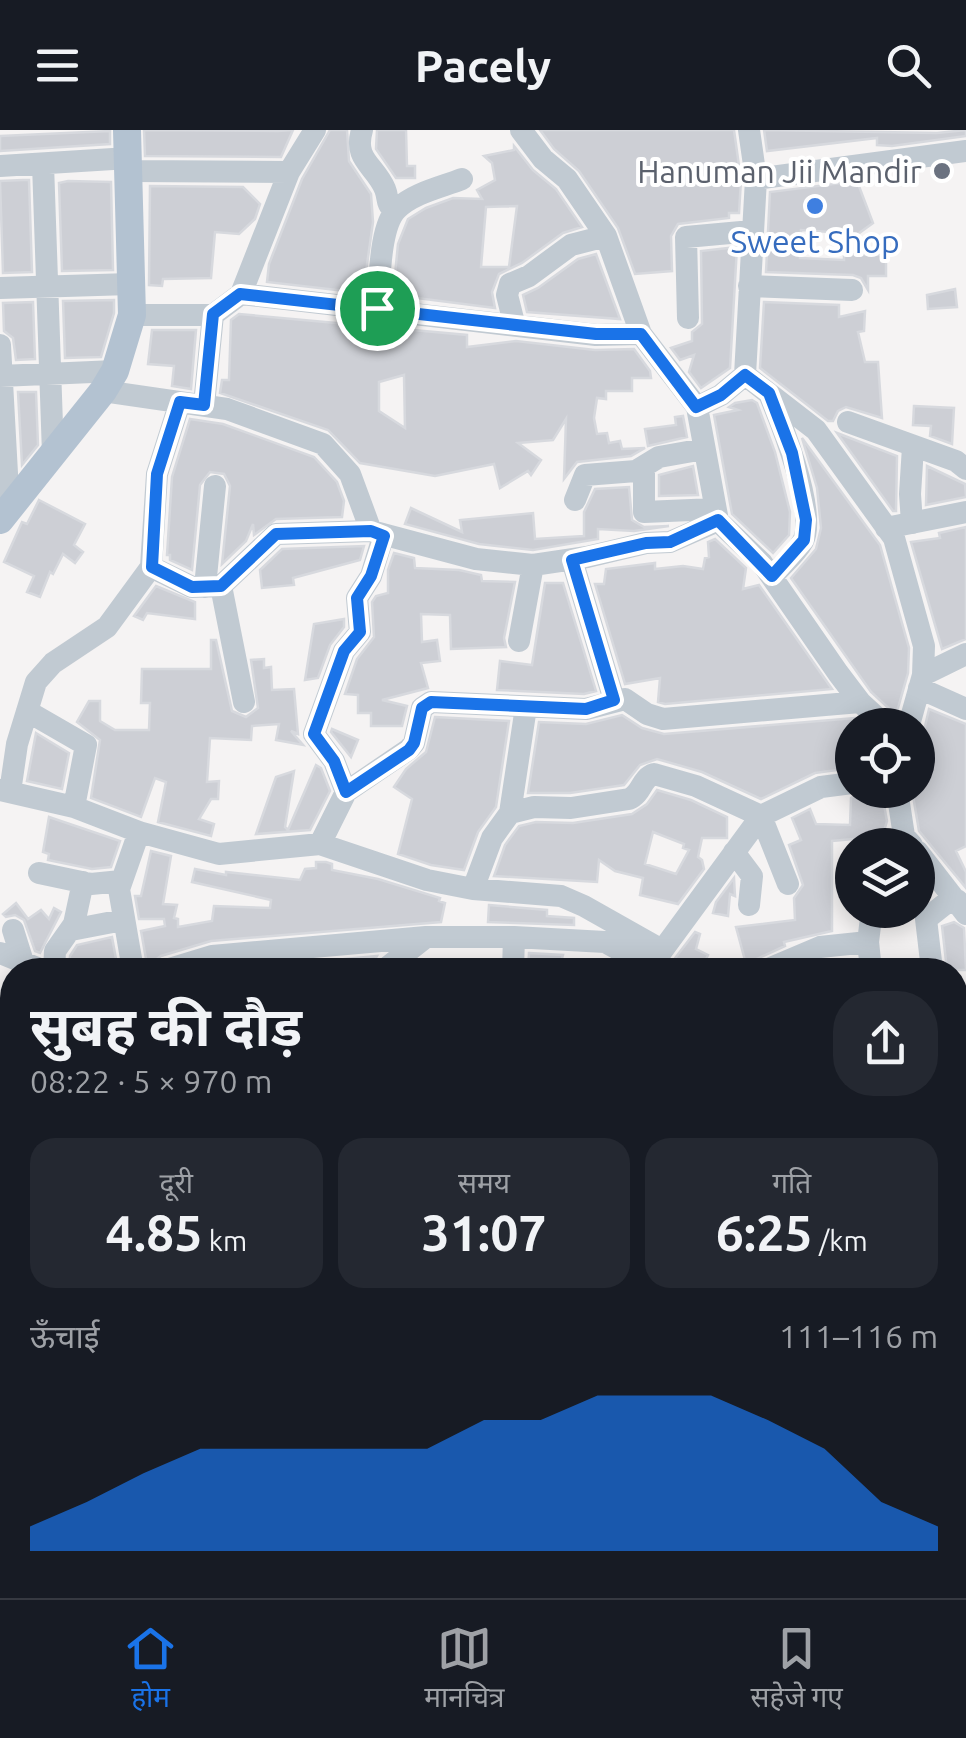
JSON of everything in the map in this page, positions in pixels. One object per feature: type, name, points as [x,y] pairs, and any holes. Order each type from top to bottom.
[{"type":"main road","points":[[4,504],[52,454],[109,381],[132,315],[129,153]]},
{"type":"street","points":[[132,315],[213,314],[240,294],[289,172],[315,130]]},
{"type":"street","points":[[362,130],[361,158],[385,190],[386,202],[394,211]]},
{"type":"street","points":[[522,130],[543,158],[567,179],[606,236],[641,334],[696,407],[717,515],[772,576],[867,708]]},
{"type":"street","points":[[696,407],[721,395],[745,375],[756,179],[750,130]]},
{"type":"street","points":[[756,179],[966,151]]},
{"type":"street","points":[[0,166],[129,153],[289,172]]},
{"type":"street","points":[[43,164],[52,454]]},
{"type":"street","points":[[377,308],[388,221],[394,211],[406,202],[462,179]]},
{"type":"street","points":[[688,318],[686,237],[752,232]]},
{"type":"street","points":[[514,323],[507,294],[510,284],[529,276],[571,245],[606,236]]},
{"type":"street","points":[[0,288],[130,284]]},
{"type":"street","points":[[749,286],[852,290]]},
{"type":"street","points":[[240,294],[596,334],[641,334]]},
{"type":"street","points":[[213,314],[192,404],[157,474],[152,567],[107,627],[44,670],[36,682],[5,791],[74,807],[140,832],[219,854],[320,844],[427,880],[473,889],[561,896],[584,906],[649,958]]},
{"type":"street","points":[[0,345],[4,504]]},
{"type":"street","points":[[1,376],[48,373],[109,381],[192,404],[228,408],[323,444],[350,474],[377,534],[371,576],[357,598],[360,632],[344,651],[314,734],[334,761],[346,792]]},
{"type":"street","points":[[745,375],[816,430],[894,538],[924,646],[914,708]]},
{"type":"street","points":[[769,393],[792,453],[806,520],[804,540],[772,576]]},
{"type":"street","points":[[848,422],[956,461],[966,470]]},
{"type":"street","points":[[912,523],[913,447]]},
{"type":"street","points":[[576,500],[586,475],[629,472],[659,457],[704,449]]},
{"type":"street","points":[[644,467],[644,512],[717,515]]},
{"type":"street","points":[[215,486],[213,587],[244,702]]},
{"type":"street","points":[[886,528],[966,512]]},
{"type":"street","points":[[152,567],[192,587],[213,587],[276,534],[377,534],[476,559],[533,565],[670,542],[717,515]]},
{"type":"street","points":[[572,560],[614,700]]},
{"type":"street","points":[[519,641],[533,565]]},
{"type":"street","points":[[921,681],[966,654]]},
{"type":"street","points":[[921,681],[966,709]]},
{"type":"street","points":[[320,844],[346,792],[409,750],[422,708],[431,702],[586,709],[625,699],[646,714],[663,719],[860,702]]},
{"type":"street","points":[[473,889],[492,838],[510,813],[526,706]]},
{"type":"street","points":[[26,710],[86,746],[74,807]]},
{"type":"street","points":[[510,813],[534,806],[571,808],[629,799],[654,774],[696,786],[761,816],[788,884]]},
{"type":"street","points":[[657,958],[761,816],[821,787],[835,785]]},
{"type":"street","points":[[130,958],[121,881],[140,832]]},
{"type":"street","points":[[734,852],[752,876],[748,905]]},
{"type":"street","points":[[39,873],[83,882],[121,881]]},
{"type":"street","points":[[935,877],[962,907]]},
{"type":"street","points":[[56,958],[58,944],[71,930],[83,882]]},
{"type":"street","points":[[931,958],[926,920],[945,904],[962,907]]},
{"type":"street","points":[[71,930],[123,920]]},
{"type":"street","points":[[869,958],[870,928]]},
{"type":"street","points":[[13,930],[28,958]]},
{"type":"street","points":[[205,958],[426,937],[514,937],[606,942],[644,958]]},
{"type":"street","points":[[399,958],[426,937]]},
{"type":"street","points":[[513,958],[514,937]]},
{"type":"street","points":[[794,958],[820,947],[868,942]]},
{"type":"building","points":[[144,130],[293,130],[281,157],[145,156]]},
{"type":"building","points":[[330,130],[347,130],[349,161],[371,194],[373,222],[363,293],[267,282],[269,264],[302,179]]},
{"type":"building","points":[[377,130],[406,130],[407,166],[415,166],[415,178],[396,178],[376,149]]},
{"type":"building","points":[[540,130],[734,130],[741,180],[739,213],[729,213],[729,218],[678,224],[671,236],[672,271],[635,274],[618,228],[579,171]]},
{"type":"building","points":[[764,130],[966,130],[966,136],[892,146],[877,145],[877,138],[767,151]]},
{"type":"building","points":[[110,131],[110,144],[0,151],[0,136]]},
{"type":"building","points":[[514,146],[533,170],[556,189],[582,227],[563,233],[522,263],[499,274],[492,292],[495,308],[393,295],[398,244],[408,219],[453,198],[482,199],[477,190],[495,180],[492,163],[484,156],[514,150]],"holes":[[[517,206],[509,267],[481,267],[486,207]]]},
{"type":"building","points":[[29,180],[32,272],[3,273],[0,181]]},
{"type":"building","points":[[857,181],[873,223],[844,244],[845,233],[801,230],[800,258],[844,260],[844,254],[886,255],[886,276],[868,276],[868,290],[861,278],[853,275],[766,272],[770,192]]},
{"type":"building","points":[[111,182],[113,270],[62,271],[59,183]]},
{"type":"building","points":[[150,186],[243,187],[260,204],[255,219],[239,234],[215,232],[211,278],[163,279],[162,286],[149,285]]},
{"type":"building","points":[[737,247],[730,368],[701,388],[689,372],[694,355],[680,360],[671,348],[692,341],[692,332],[702,324],[701,251]]},
{"type":"building","points":[[596,254],[620,319],[527,312],[523,295],[578,259]]},
{"type":"building","points":[[955,289],[957,307],[928,309],[927,295]]},
{"type":"building","points":[[114,300],[101,357],[65,358],[63,301]]},
{"type":"building","points":[[33,302],[35,359],[16,360],[13,338],[4,331],[3,303]]},
{"type":"building","points":[[764,302],[839,305],[839,317],[865,311],[864,331],[858,332],[865,362],[878,362],[882,418],[846,407],[838,411],[833,421],[828,421],[760,368]]},
{"type":"building","points":[[239,314],[467,335],[467,347],[516,341],[595,350],[634,349],[651,378],[632,378],[632,391],[606,391],[606,399],[597,398],[594,418],[597,434],[607,433],[609,443],[620,441],[622,449],[645,448],[631,456],[577,462],[564,479],[566,419],[553,440],[518,443],[541,460],[531,475],[528,471],[500,488],[494,464],[435,476],[360,463],[328,430],[220,393],[222,380],[229,380],[231,320]],"holes":[[[404,375],[405,428],[379,411],[379,382]]]},
{"type":"building","points":[[152,330],[196,330],[191,389],[172,386],[174,366],[148,364]]},
{"type":"building","points":[[18,392],[36,392],[38,445],[22,465]]},
{"type":"building","points":[[752,400],[757,403],[775,452],[790,512],[789,535],[773,553],[732,514],[714,415],[738,410],[729,407]]},
{"type":"building","points":[[914,406],[954,408],[952,444],[930,436],[931,426],[913,425]]},
{"type":"building","points":[[683,416],[687,437],[648,446],[645,429],[676,425],[675,417]]},
{"type":"building","points":[[190,419],[223,424],[314,457],[337,482],[344,501],[342,517],[276,519],[254,535],[253,524],[246,541],[222,564],[230,486],[224,474],[210,472],[200,485],[192,570],[170,560],[167,555],[172,477]]},
{"type":"building","points":[[837,433],[897,456],[896,511],[893,511]]},
{"type":"building","points":[[802,438],[880,545],[909,648],[908,673],[898,708],[888,708],[871,692],[791,578],[816,549],[821,528],[817,488]]},
{"type":"building","points":[[693,466],[698,495],[659,496],[659,475]]},
{"type":"building","points":[[927,466],[965,484],[966,497],[926,505]]},
{"type":"building","points":[[629,487],[632,520],[644,527],[669,526],[634,531],[598,529],[598,539],[533,550],[479,544],[405,524],[411,508],[462,532],[460,520],[533,513],[535,539],[584,536],[584,512],[595,489]]},
{"type":"building","points":[[39,500],[85,524],[74,545],[83,552],[75,563],[63,554],[40,597],[27,592],[34,576],[4,562],[22,522],[27,524]]},
{"type":"building","points":[[966,527],[966,639],[942,649],[911,542],[940,538],[939,533]]},
{"type":"building","points":[[715,539],[746,568],[743,589],[759,585],[832,689],[665,704],[658,702],[660,678],[625,684],[595,584],[604,584],[606,569],[655,563],[655,569],[703,569],[705,558],[709,557],[708,542]]},
{"type":"building","points":[[364,546],[360,560],[293,578],[294,585],[262,588],[260,570],[282,549]]},
{"type":"building","points":[[394,553],[414,558],[415,568],[459,570],[481,575],[482,581],[515,582],[504,638],[506,647],[451,649],[450,615],[421,614],[422,642],[437,640],[440,661],[421,663],[428,688],[382,700],[407,706],[402,726],[371,726],[371,713],[358,713],[358,695],[345,694],[357,659],[374,637],[372,602],[376,596],[388,593],[388,570]]},
{"type":"building","points":[[545,583],[563,583],[596,691],[584,694],[497,690],[500,661],[532,665]]},
{"type":"building","points":[[156,586],[195,602],[195,619],[147,613],[143,620],[134,616]]},
{"type":"building","points":[[344,619],[344,627],[330,645],[318,678],[305,680],[314,624]]},
{"type":"building","points":[[211,640],[216,640],[232,711],[246,717],[258,708],[251,660],[264,659],[264,668],[271,667],[272,690],[294,689],[298,734],[291,731],[303,745],[276,740],[279,724],[252,726],[251,740],[210,738],[207,782],[219,781],[218,799],[211,799],[199,819],[214,824],[211,836],[158,822],[166,782],[155,778],[141,817],[91,798],[100,740],[77,722],[89,701],[100,701],[100,721],[115,730],[149,730],[150,703],[141,703],[142,669],[211,669]]},
{"type":"building","points":[[935,711],[966,724],[966,846],[956,851],[966,872],[966,888],[935,850],[935,828],[918,828],[915,808],[935,808]]},
{"type":"building","points":[[622,715],[642,728],[664,734],[835,720],[835,770],[815,773],[761,799],[702,772],[657,759],[640,765],[624,785],[570,793],[528,793],[539,722],[586,724]]},
{"type":"building","points":[[435,717],[509,721],[496,807],[478,832],[464,870],[398,854],[412,799],[394,787],[406,769],[426,752]]},
{"type":"building","points":[[332,729],[358,740],[351,757],[331,732]]},
{"type":"building","points":[[36,733],[69,753],[62,789],[27,781]]},
{"type":"building","points":[[316,765],[330,791],[310,830],[256,834],[276,777],[294,771],[285,827],[288,830]]},
{"type":"building","points":[[657,790],[727,817],[727,838],[702,838],[698,857],[704,869],[678,904],[640,895],[643,878],[615,871],[599,860],[597,882],[494,876],[505,845],[519,826],[632,814],[647,804]],"holes":[[[653,832],[684,844],[683,848],[689,850],[676,874],[645,864]]]},
{"type":"building","points":[[851,808],[885,808],[885,828],[835,828],[832,931],[784,942],[785,946],[759,958],[744,958],[736,927],[795,920],[794,898],[803,885],[789,845],[801,840],[792,818],[810,809],[816,824],[850,825]]},
{"type":"building","points":[[49,817],[120,841],[111,867],[92,869],[48,860],[49,854],[43,852]]},
{"type":"building","points":[[151,851],[171,856],[163,904],[177,905],[174,918],[178,919],[178,927],[212,921],[214,906],[270,908],[271,900],[192,882],[195,869],[300,880],[305,869],[316,868],[316,862],[326,862],[332,864],[332,870],[378,879],[440,898],[445,903],[441,922],[211,941],[158,958],[146,958],[141,931],[165,926],[164,919],[139,919],[135,896],[141,896]]},
{"type":"building","points":[[734,878],[735,896],[730,894],[728,916],[713,913],[716,902]]},
{"type":"building","points":[[16,903],[28,919],[41,910],[49,919],[54,908],[61,912],[40,953],[35,951],[24,920],[3,914]]},
{"type":"building","points":[[489,905],[547,910],[547,916],[574,918],[574,925],[488,922]]},
{"type":"building","points":[[954,922],[964,928],[965,958],[946,958],[942,926]]},
{"type":"building","points":[[695,932],[700,934],[696,949],[708,955],[707,958],[675,958]]},
{"type":"building","points":[[112,937],[116,958],[70,958],[77,945]]},
{"type":"building","points":[[529,953],[563,955],[562,958],[529,958]]},
{"type":"place","name":"Hanuman Jii Mandir","points":[[942,171]]},
{"type":"place","name":"Sweet Shop","points":[[815,206]]},
{"type":"route","points":[[240,294],[377,308],[596,334],[641,334],[696,407],[721,395],[745,375],[769,393],[792,453],[805,510],[804,540],[772,576],[718,520],[670,542],[646,543],[572,560],[614,700],[586,709],[431,702],[422,708],[409,750],[346,792],[334,761],[314,734],[347,644],[360,632],[357,598],[371,576],[384,536],[371,531],[276,534],[221,586],[192,587],[152,567],[157,474],[180,402],[204,405],[213,314],[240,294]]}]
